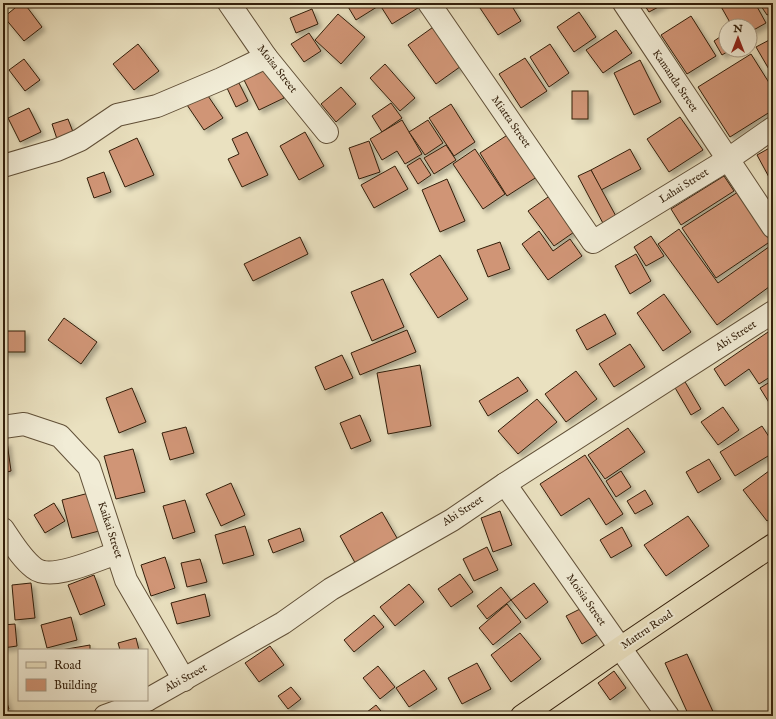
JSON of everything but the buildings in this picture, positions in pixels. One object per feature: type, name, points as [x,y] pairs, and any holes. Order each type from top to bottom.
[{"type":"main road","name":"Mattru Road","points":[[522,716],[773,545]]},
{"type":"street","name":"Moisa Street","points":[[229,3],[266,57],[327,132]]},
{"type":"street","name":"Miatta Street","points":[[429,3],[593,242]]},
{"type":"street","name":"Kamanda Street","points":[[624,3],[773,228]]},
{"type":"street","points":[[3,166],[57,150],[80,140],[117,115],[157,106],[221,79],[266,57]]},
{"type":"street","name":"Lahai Street","points":[[593,242],[727,160],[773,128]]},
{"type":"street","name":"Abi Street","points":[[148,699],[283,623],[331,589],[452,520],[505,484],[773,312]]},
{"type":"street","name":"Kaikai Street","points":[[3,426],[24,424],[60,436],[89,467],[126,580],[184,680]]},
{"type":"street","name":"Moisia Street","points":[[505,484],[668,716]]},
{"type":"street","points":[[3,529],[26,561],[35,569],[48,573],[65,570],[117,553]]},
{"type":"street","name":"Abi Street","points":[[105,716],[145,701]]}]
